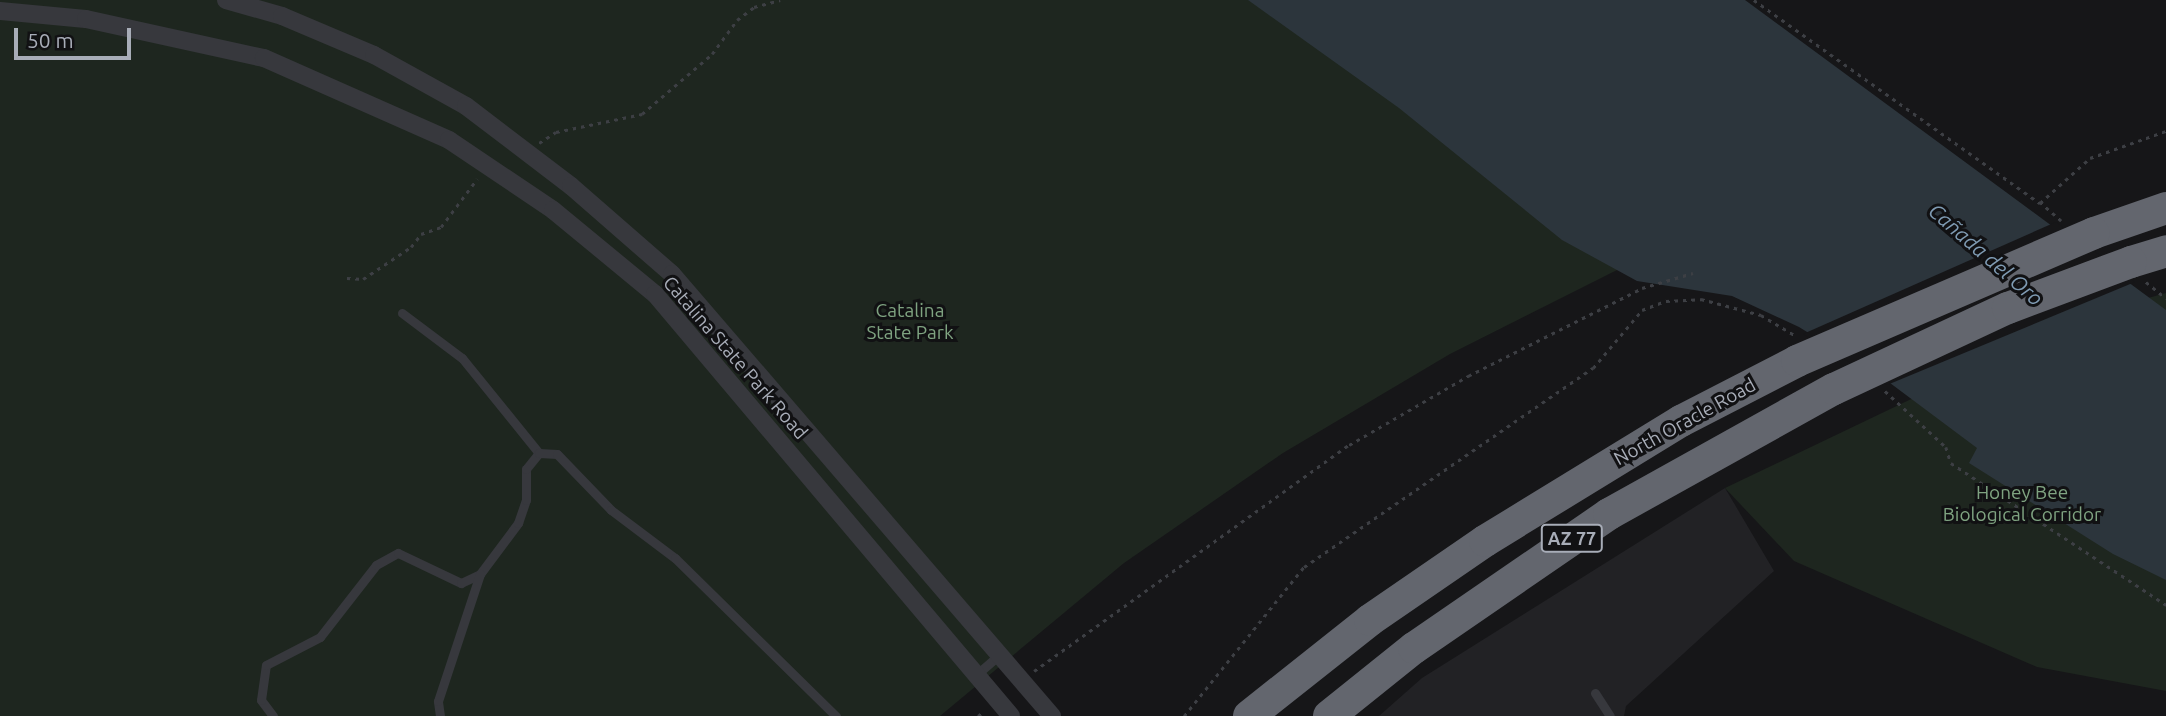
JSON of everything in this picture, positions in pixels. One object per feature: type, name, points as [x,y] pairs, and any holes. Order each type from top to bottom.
[{"type":"highway","name":"North Oracle Road","points":[[1249,716],[1370,620],[1485,541],[1681,421],[1797,361],[2095,233],[2166,208]]},
{"type":"highway","name":"AZ 77","points":[[1329,716],[1414,648],[1609,514],[1834,389],[2008,309],[2166,251]]},
{"type":"street","name":"Catalina State Park Road","points":[[226,0],[282,16],[374,55],[466,106],[525,151],[672,274],[1052,716]]},
{"type":"street","name":"Catalina State Park Road","points":[[0,11],[86,19],[264,58],[356,95],[449,140],[554,210],[655,294],[1011,716]]},
{"type":"lane","points":[[402,313],[461,358],[539,453],[557,454],[611,510],[675,558],[836,716]]},
{"type":"lane","points":[[440,716],[438,701],[480,574],[519,523],[526,500],[526,469],[539,453]]},
{"type":"lane","points":[[273,716],[261,700],[266,665],[320,637],[376,565],[398,553],[461,583],[480,574]]},
{"type":"lane","points":[[976,674],[1000,654]]},
{"type":"lane","points":[[1595,693],[1610,716]]},
{"type":"path","points":[[525,151],[556,131],[642,114],[712,54],[737,20],[754,7],[780,0]]},
{"type":"path","points":[[1754,0],[2040,203]]},
{"type":"path","points":[[348,278],[363,279],[411,247],[421,234],[441,227],[491,168]]},
{"type":"path","points":[[1022,680],[1349,445],[1468,376],[1630,294],[1693,273]]},
{"type":"shaded area","points":[[1725,488],[1774,571],[1626,706],[1624,716],[1379,716],[1422,678]]},
{"type":"green space","name":"Catalina State Park","points":[[0,0],[1724,0],[1623,267],[1450,354],[1283,453],[1124,563],[940,716],[0,716]]},
{"type":"green space","name":"Honey Bee Biological Corridor","points":[[2166,293],[2166,691],[2037,667],[1794,561],[1725,488],[2087,315]]},
{"type":"water","name":"Cañada del Oro","points":[[1248,0],[1745,0],[2166,310],[2166,580],[2113,554],[1969,463],[1977,448],[1890,383],[1799,327],[1732,296],[1637,281],[1562,240],[1399,108]]},
{"type":"pier","points":[[2056,222],[2135,282],[1887,385],[1803,334]]}]
